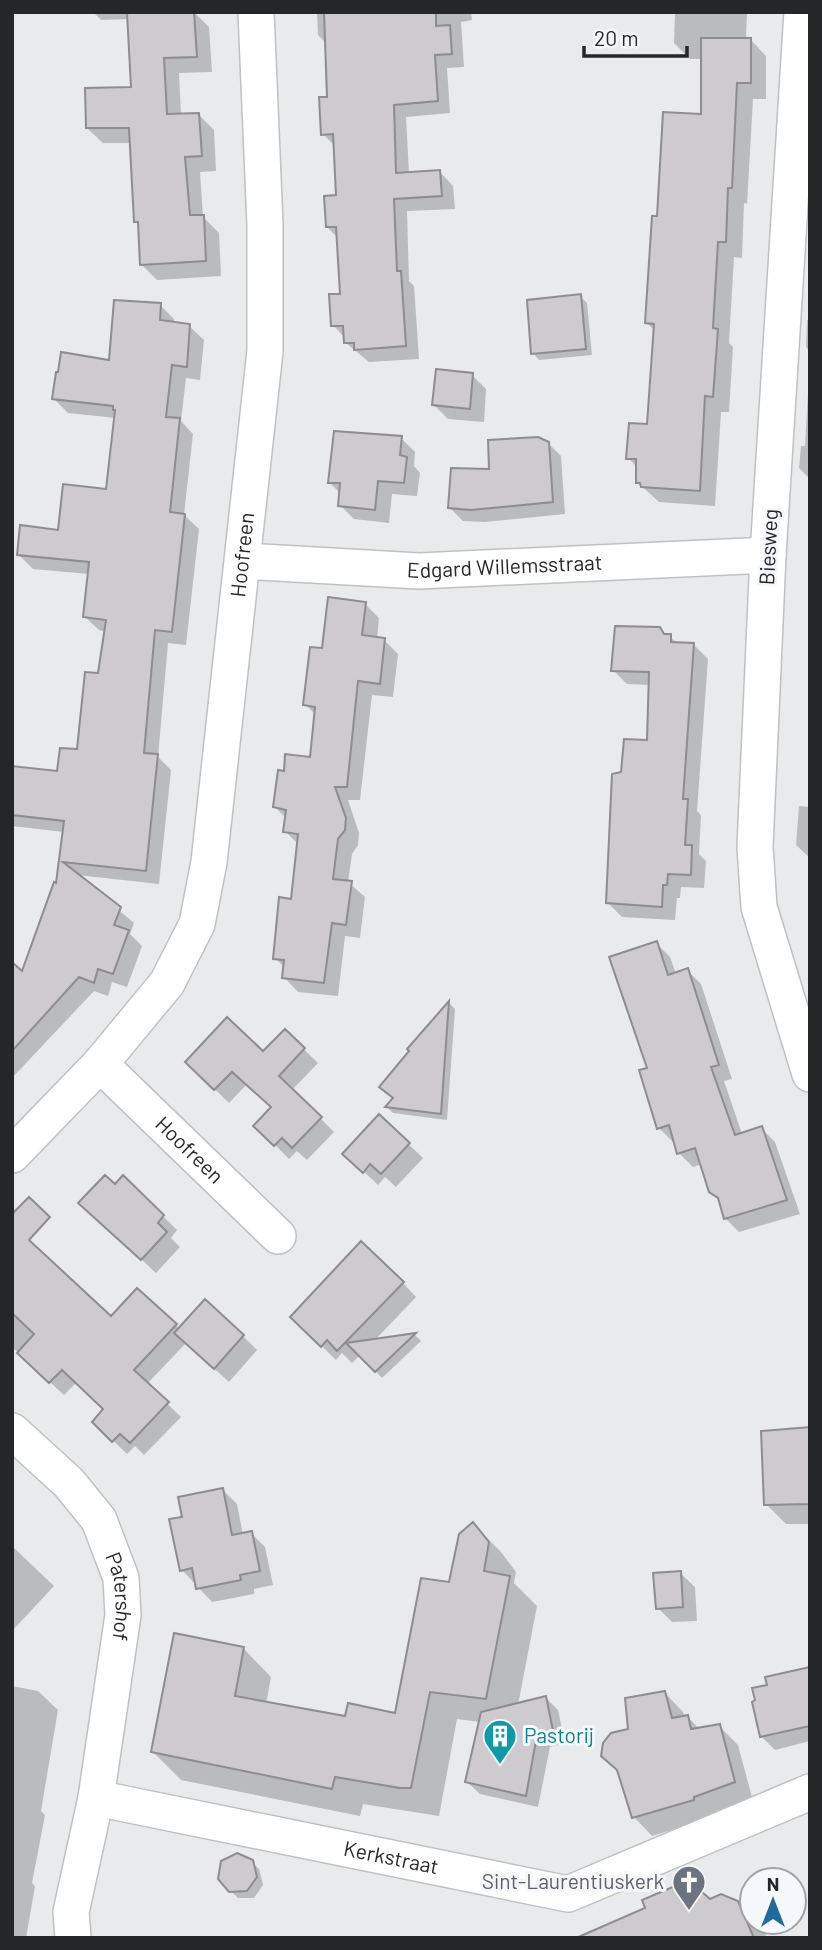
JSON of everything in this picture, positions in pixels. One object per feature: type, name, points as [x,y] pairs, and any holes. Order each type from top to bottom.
[{"type":"street","name":"Hoofreen","points":[[12,1156],[100,1064],[167,983],[197,924],[209,862],[265,351],[265,225],[256,12]]},
{"type":"street","name":"Biesweg","points":[[802,12],[768,555],[755,847],[759,907],[810,1074]]},
{"type":"street","name":"Edgard Willemsstraat","points":[[243,561],[419,571],[768,555]]},
{"type":"street","name":"Hoofreen","points":[[100,1064],[278,1236]]},
{"type":"street","name":"Patershof","points":[[12,1431],[69,1483],[99,1520],[121,1578],[124,1615],[96,1798]]},
{"type":"street","name":"Kerkstraat","points":[[96,1798],[568,1894],[810,1792]]},
{"type":"street","points":[[73,1938],[71,1912],[96,1798]]},
{"type":"building","points":[[194,12],[197,57],[164,58],[167,114],[199,113],[202,156],[185,157],[190,215],[204,215],[206,261],[140,265],[138,222],[134,222],[129,128],[86,128],[85,88],[131,87],[127,13]]},
{"type":"building","points":[[324,12],[436,12],[436,26],[450,25],[452,54],[435,55],[438,101],[394,105],[396,173],[440,170],[442,196],[394,199],[397,271],[401,271],[406,346],[354,350],[354,343],[344,343],[343,326],[331,326],[329,294],[340,294],[336,227],[326,227],[324,196],[336,195],[333,134],[321,135],[319,97],[327,97]]},
{"type":"building","points":[[701,38],[751,38],[751,83],[737,83],[732,188],[728,188],[726,242],[718,242],[713,328],[718,329],[713,397],[705,396],[700,491],[641,487],[640,483],[636,483],[636,459],[626,459],[629,423],[647,424],[654,324],[645,323],[652,216],[657,216],[663,112],[701,114]]},
{"type":"building","points":[[581,294],[586,349],[531,354],[527,300]]},
{"type":"building","points":[[114,300],[161,303],[160,320],[190,324],[187,367],[172,365],[166,417],[180,418],[170,512],[185,514],[172,632],[155,630],[144,753],[158,754],[146,871],[63,862],[121,907],[114,925],[129,930],[113,974],[98,969],[94,983],[79,977],[12,1051],[12,962],[22,971],[54,882],[56,883],[64,821],[12,815],[12,766],[57,771],[60,748],[77,749],[85,672],[98,673],[106,620],[83,617],[89,562],[17,555],[20,525],[58,530],[63,484],[106,489],[115,410],[113,406],[52,399],[61,352],[109,360]]},
{"type":"building","points":[[436,369],[473,373],[470,409],[432,405]]},
{"type":"building","points":[[334,431],[402,436],[400,455],[407,457],[404,483],[378,481],[375,510],[338,506],[340,483],[328,483]]},
{"type":"building","points":[[538,437],[549,442],[553,502],[471,510],[448,508],[451,468],[489,469],[488,440]]},
{"type":"building","points":[[328,597],[366,602],[362,635],[385,638],[380,684],[358,681],[347,787],[335,787],[346,818],[345,830],[338,839],[333,879],[352,881],[346,925],[332,923],[324,983],[282,978],[284,960],[273,959],[279,897],[291,899],[298,834],[283,832],[286,810],[273,807],[278,770],[284,771],[285,754],[310,757],[315,707],[303,705],[310,647],[322,648]]},
{"type":"building","points":[[615,626],[660,627],[664,634],[671,634],[671,642],[694,643],[683,799],[688,799],[685,845],[692,845],[691,875],[668,874],[667,885],[663,885],[662,907],[606,903],[612,774],[621,772],[624,739],[647,740],[649,672],[611,671]]},
{"type":"building","points":[[657,941],[668,975],[688,968],[719,1065],[711,1067],[735,1135],[762,1126],[787,1200],[724,1219],[718,1198],[709,1192],[695,1148],[677,1154],[669,1125],[657,1129],[639,1070],[647,1068],[609,957]]},
{"type":"building","points":[[449,1001],[441,1114],[385,1107],[393,1098],[379,1087],[409,1051],[407,1049]]},
{"type":"building","points":[[227,1017],[263,1051],[285,1029],[305,1048],[279,1076],[322,1117],[292,1148],[282,1138],[274,1146],[253,1126],[271,1107],[232,1072],[214,1090],[185,1062]]},
{"type":"building","points":[[379,1114],[410,1143],[381,1174],[370,1164],[363,1173],[342,1154]]},
{"type":"building","points":[[105,1175],[115,1184],[123,1175],[164,1215],[158,1223],[167,1232],[141,1260],[78,1203]]},
{"type":"building","points":[[29,1197],[50,1217],[29,1240],[111,1316],[137,1288],[177,1324],[134,1370],[169,1402],[130,1443],[120,1434],[112,1442],[92,1422],[103,1409],[62,1370],[49,1383],[17,1353],[34,1334],[12,1313],[12,1214]]},
{"type":"building","points":[[361,1241],[404,1282],[337,1351],[327,1340],[321,1347],[290,1317]]},
{"type":"building","points":[[205,1299],[244,1335],[214,1369],[174,1333]]},
{"type":"building","points":[[416,1333],[375,1372],[346,1343]]},
{"type":"building","points":[[810,1427],[810,1504],[764,1505],[761,1431]]},
{"type":"building","points":[[223,1488],[232,1535],[252,1531],[260,1571],[240,1575],[241,1580],[196,1589],[192,1568],[180,1571],[169,1519],[182,1517],[178,1497]]},
{"type":"building","points":[[473,1522],[489,1542],[484,1571],[510,1576],[486,1699],[430,1692],[411,1788],[335,1777],[332,1789],[151,1752],[174,1633],[244,1647],[235,1696],[345,1716],[348,1703],[395,1713],[421,1578],[449,1582],[459,1534]]},
{"type":"building","points":[[681,1571],[683,1607],[656,1609],[653,1573]]},
{"type":"building","points":[[810,1667],[810,1726],[760,1737],[752,1702],[755,1700],[752,1688],[767,1685],[765,1677]]},
{"type":"building","points":[[665,1691],[672,1718],[688,1715],[691,1729],[720,1724],[735,1782],[694,1797],[694,1800],[632,1818],[617,1770],[601,1756],[603,1743],[611,1733],[628,1729],[625,1698]]},
{"type":"building","points":[[546,1696],[553,1731],[537,1735],[526,1796],[465,1782],[481,1712]]},
{"type":"building","points":[[237,1853],[253,1860],[257,1877],[247,1891],[229,1892],[218,1879],[221,1861]]},
{"type":"building","name":"Sint-Laurentiuskerk","points":[[694,1885],[710,1899],[721,1894],[738,1901],[738,1936],[754,1938],[576,1938],[645,1908],[642,1900],[675,1886]]},
{"type":"place","name":"Pastorij","points":[[500,1766]]},
{"type":"place","name":"Sint-Laurentiuskerk","points":[[689,1912]]}]
